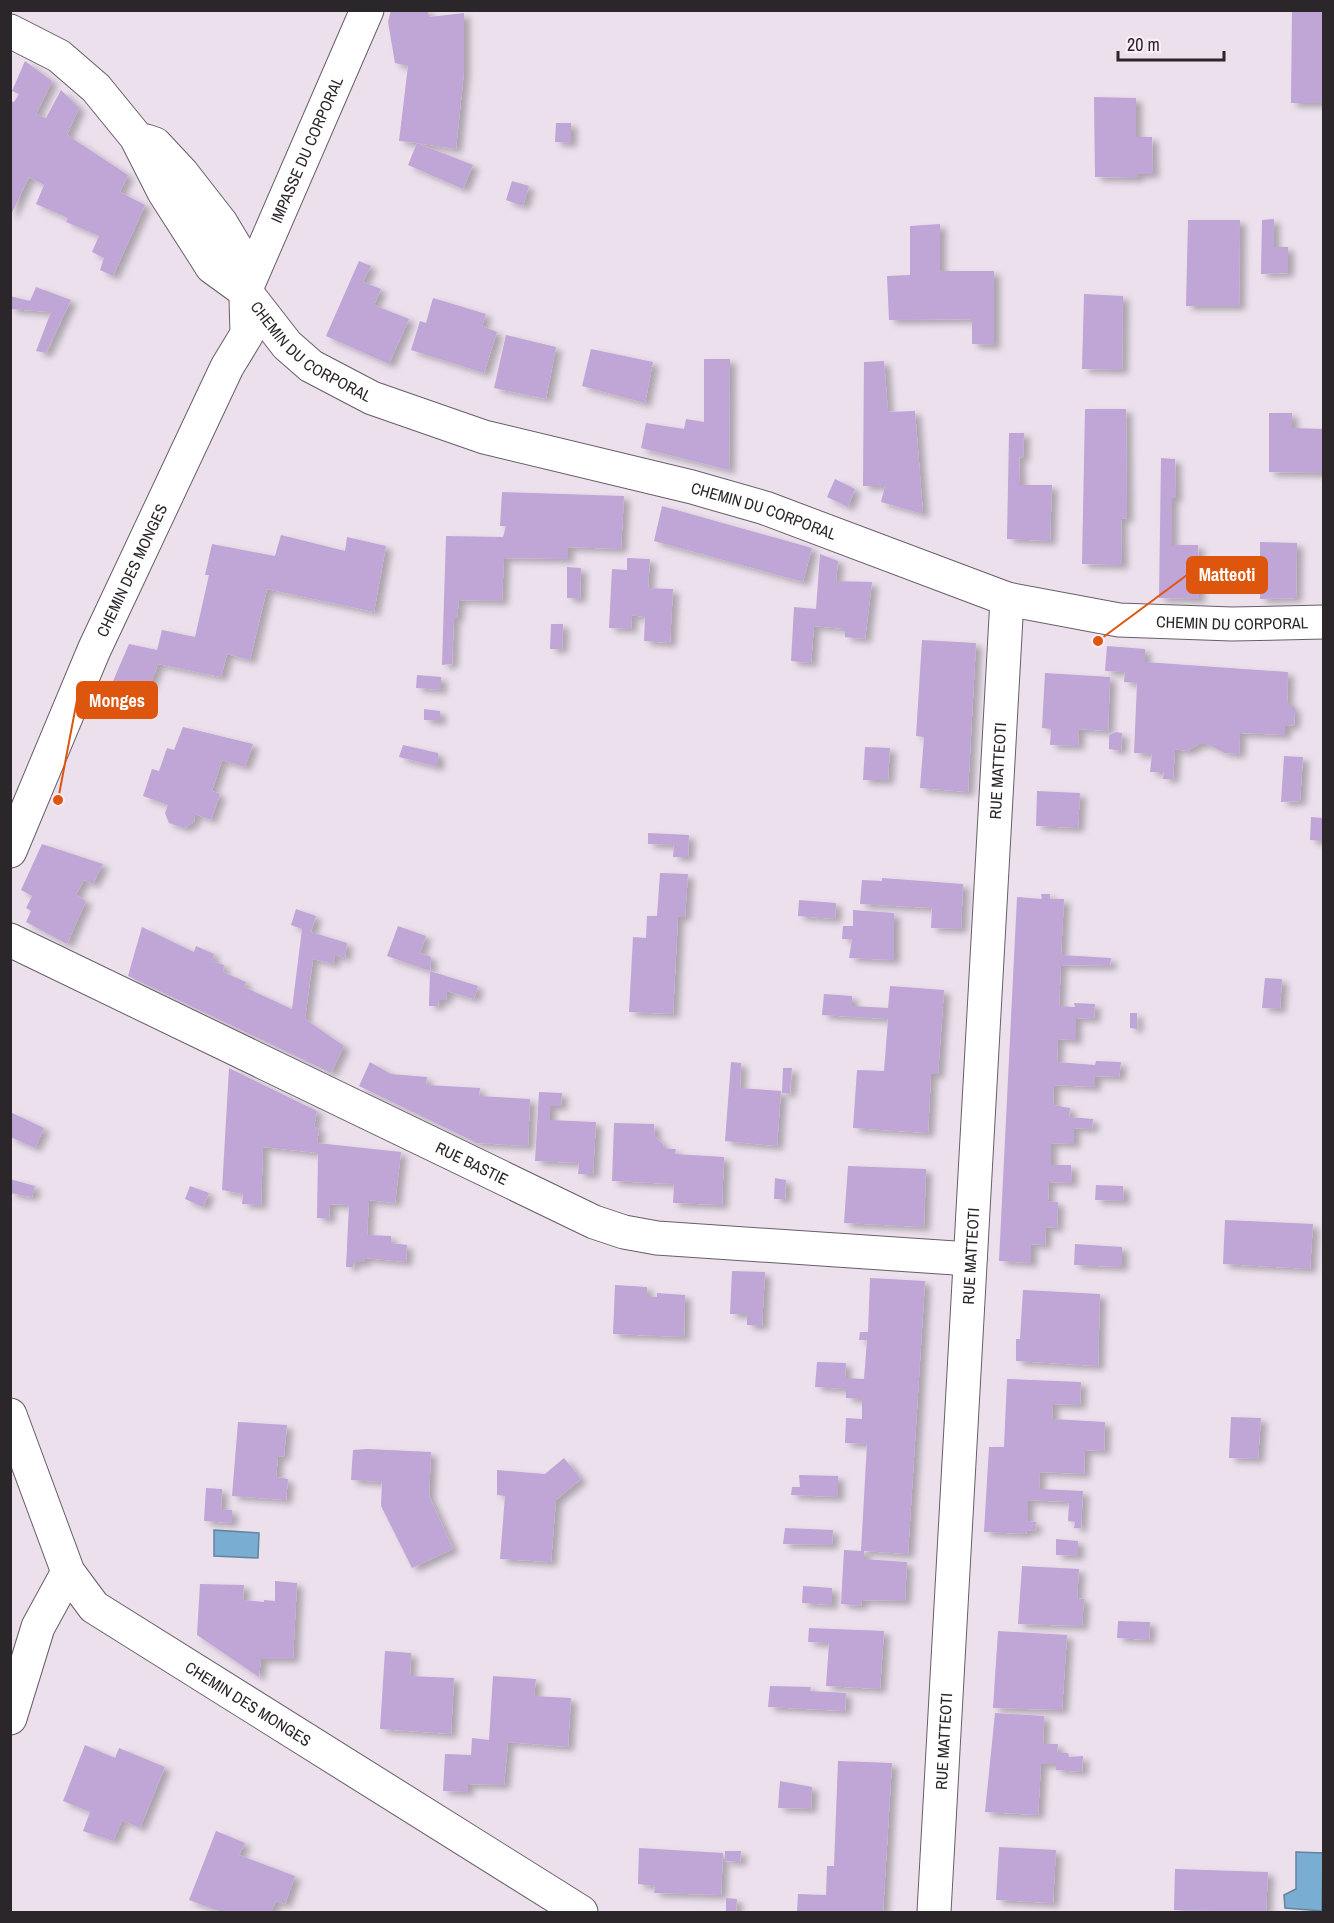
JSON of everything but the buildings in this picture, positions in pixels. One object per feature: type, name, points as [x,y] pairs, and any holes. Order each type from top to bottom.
[{"type":"street","name":"IMPASSE DU CORPORAL","points":[[245,291],[367,10]]},
{"type":"street","name":"CHEMIN DU CORPORAL","points":[[10,31],[59,56],[96,88],[136,137],[164,192],[212,267],[245,291],[287,345],[311,366],[372,399],[484,437],[692,487],[765,508],[1007,599],[1119,620],[1232,624],[1323,622]]},
{"type":"street","name":"CHEMIN DES MONGES","points":[[10,851],[94,650],[227,367],[247,334],[245,291]]},
{"type":"street","name":"RUE MATTEOTI","points":[[934,1912],[1007,599]]},
{"type":"street","name":"RUE BASTIE","points":[[10,940],[594,1222],[657,1238],[970,1259]]},
{"type":"street","name":"CHEMIN DES MONGES","points":[[10,1415],[68,1572],[94,1607],[581,1912]]},
{"type":"street","points":[[10,1718],[38,1627],[68,1572]]},
{"type":"water","points":[[214,1530],[259,1533],[258,1558],[214,1556]]},
{"type":"water","points":[[1296,1852],[1323,1853],[1322,1911],[1285,1908],[1284,1895],[1296,1889]]},
{"type":"place","name":"Matteoti","points":[[1098,641]]},
{"type":"place","name":"Monges","points":[[58,800]]}]
